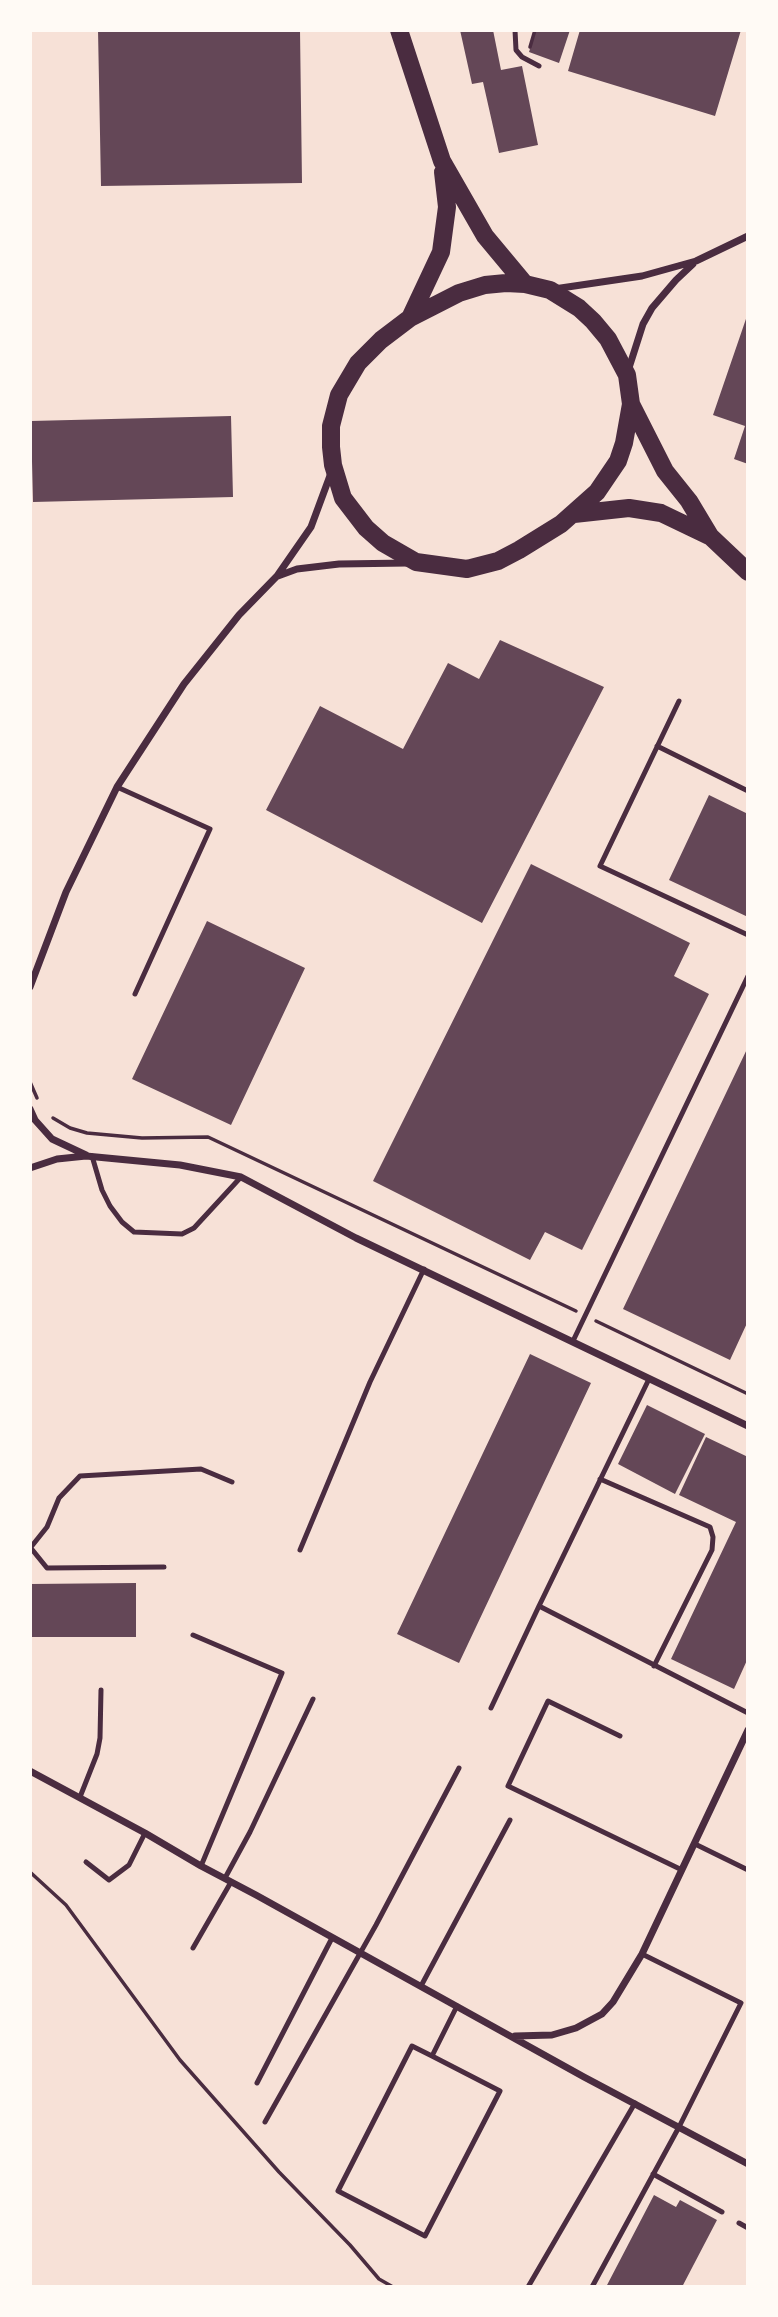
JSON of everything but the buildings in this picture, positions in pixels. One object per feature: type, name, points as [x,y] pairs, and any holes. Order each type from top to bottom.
[{"type":"main road","points":[[399,30],[442,161],[485,236],[525,284]]},
{"type":"main road","points":[[410,318],[432,275],[445,233],[447,206],[442,161]]},
{"type":"main road","points":[[496,284],[525,284],[550,290],[579,308],[593,321],[621,359],[627,375],[631,404],[618,461],[597,492],[574,514],[520,550],[480,567],[448,568],[416,562],[393,550],[366,528],[343,498],[333,466],[331,426],[339,395],[358,363],[381,340],[410,318],[449,297],[472,289],[496,284]]},
{"type":"main road","points":[[631,404],[665,471],[689,501],[711,537],[748,572]]},
{"type":"main road","points":[[574,514],[643,509],[661,513],[711,537]]},
{"type":"street","points":[[550,290],[623,281],[696,261],[748,236]]},
{"type":"street","points":[[627,375],[637,340],[652,308],[696,261]]},
{"type":"street","points":[[30,987],[66,892],[117,787],[163,714],[219,638],[277,576],[311,527],[333,466]]},
{"type":"street","points":[[277,576],[297,569],[339,564],[416,562]]},
{"type":"street","points":[[30,1109],[35,1120],[52,1139],[89,1156]]},
{"type":"street","points":[[30,1168],[57,1159],[89,1156],[180,1165],[240,1177],[308,1213],[748,1426]]},
{"type":"street","points":[[511,2036],[552,2035],[589,2023],[614,2002],[642,1954],[747,1734]]},
{"type":"street","points":[[30,1771],[748,2164]]},
{"type":"lane","points":[[515,30],[516,50],[539,66]]},
{"type":"lane","points":[[679,701],[600,866],[748,935]]},
{"type":"lane","points":[[657,746],[748,791]]},
{"type":"lane","points":[[117,787],[210,829],[135,994]]},
{"type":"lane","points":[[573,1341],[748,976]]},
{"type":"lane","points":[[89,1156],[110,1206],[134,1232],[182,1234],[194,1228],[240,1177]]},
{"type":"lane","points":[[300,1550],[370,1382],[424,1269]]},
{"type":"lane","points":[[491,1708],[649,1378]]},
{"type":"lane","points":[[164,1567],[47,1568],[30,1547],[47,1527],[59,1498],[80,1476],[201,1469],[232,1482]]},
{"type":"lane","points":[[600,1479],[710,1527],[713,1537],[712,1550],[654,1666]]},
{"type":"lane","points":[[539,1606],[748,1713]]},
{"type":"lane","points":[[193,1635],[282,1673],[201,1866]]},
{"type":"lane","points":[[80,1797],[97,1754],[101,1690]]},
{"type":"lane","points":[[194,1948],[313,1699]]},
{"type":"lane","points":[[620,1736],[548,1701],[508,1786],[682,1870]]},
{"type":"lane","points":[[265,2122],[361,1953],[459,1768]]},
{"type":"lane","points":[[421,1986],[510,1821]]},
{"type":"lane","points":[[86,1861],[109,1880],[129,1865],[145,1833]]},
{"type":"lane","points":[[695,1844],[748,1870]]},
{"type":"lane","points":[[257,2082],[332,1938]]},
{"type":"lane","points":[[592,2287],[679,2127],[741,2003],[642,1954]]},
{"type":"lane","points":[[432,2056],[457,2006]]},
{"type":"lane","points":[[412,2046],[432,2056],[500,2091],[425,2236],[338,2191],[412,2046]]},
{"type":"lane","points":[[527,2287],[635,2104]]},
{"type":"lane","points":[[653,2174],[722,2212]]},
{"type":"lane","points":[[739,2223],[748,2228]]},
{"type":"path","points":[[526,59],[535,30]]},
{"type":"path","points":[[30,1082],[43,1107]]},
{"type":"path","points":[[48,1113],[70,1128],[88,1133],[142,1138],[208,1137],[748,1394]]},
{"type":"path","points":[[30,1872],[66,1905],[180,2060],[379,2279],[393,2287]]}]
